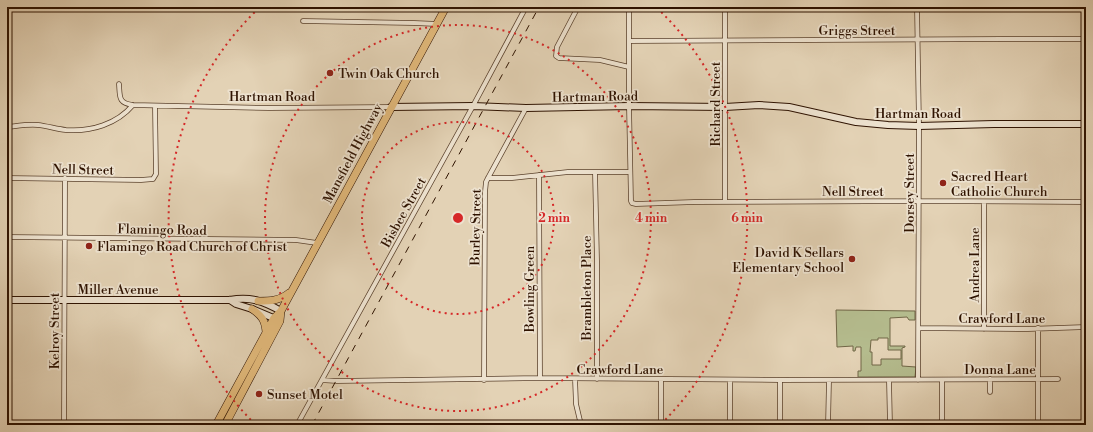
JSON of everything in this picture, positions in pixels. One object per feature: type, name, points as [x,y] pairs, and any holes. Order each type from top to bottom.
[{"type":"main road","name":"Mansfield Highway","points":[[280,310],[446,7]]},
{"type":"main road","points":[[258,300],[276,300],[283,298],[291,292]]},
{"type":"main road","points":[[252,309],[261,316],[264,321],[266,332]]},
{"type":"main road","points":[[227,422],[277,320],[280,310]]},
{"type":"main road","points":[[216,425],[266,332],[277,320]]},
{"type":"main road","points":[[222,414],[227,422]]},
{"type":"street","name":"Bisbee Street","points":[[297,425],[526,7]]},
{"type":"street","points":[[578,7],[557,47],[556,56],[559,58],[600,60],[629,67]]},
{"type":"street","points":[[488,178],[512,178],[568,172],[630,172],[629,7]]},
{"type":"street","name":"Richard Street","points":[[725,7],[725,202]]},
{"type":"street","name":"Dorsey Street","points":[[917,7],[919,126],[918,380]]},
{"type":"street","points":[[303,21],[323,20],[436,24]]},
{"type":"street","name":"Griggs Street","points":[[629,41],[917,39],[1086,40]]},
{"type":"street","points":[[119,84],[121,100],[125,104],[133,105]]},
{"type":"street","points":[[7,127],[28,125],[67,130],[96,128],[114,121],[122,116],[133,105]]},
{"type":"street","name":"Hartman Road","points":[[133,105],[269,108],[391,106],[473,106],[526,108],[759,106],[789,107],[868,124],[919,126],[1086,124]]},
{"type":"street","name":"Nell Street","points":[[7,178],[153,179],[156,174],[155,106]]},
{"type":"street","name":"Burley Street","points":[[484,380],[486,182],[526,108]]},
{"type":"street","name":"Brambleton Place","points":[[594,172],[597,269],[597,379]]},
{"type":"street","name":"Nell Street","points":[[630,172],[631,201],[632,203],[636,204],[694,202],[1086,202]]},
{"type":"street","name":"Bowling Green","points":[[539,175],[540,378]]},
{"type":"street","name":"Kelroy Street","points":[[64,425],[65,178]]},
{"type":"street","name":"Andrea Lane","points":[[984,202],[984,329]]},
{"type":"street","name":"Flamingo Road","points":[[7,237],[296,240],[317,243]]},
{"type":"street","name":"Miller Avenue","points":[[7,300],[230,300],[240,298],[258,300],[280,310]]},
{"type":"street","name":"Miller Avenue","points":[[230,300],[236,304],[277,320]]},
{"type":"street","name":"Crawford Lane","points":[[919,328],[984,329],[1086,327]]},
{"type":"street","points":[[1038,328],[1038,425]]},
{"type":"street","name":"Crawford Lane","points":[[322,380],[484,380],[540,378],[918,380]]},
{"type":"street","points":[[575,379],[576,404],[581,425]]},
{"type":"street","points":[[661,379],[661,425]]},
{"type":"street","points":[[990,379],[990,392]]},
{"type":"street","name":"Donna Lane","points":[[918,380],[1058,379]]},
{"type":"street","points":[[730,380],[730,425]]},
{"type":"street","points":[[780,380],[780,425]]},
{"type":"street","points":[[828,425],[829,380]]},
{"type":"street","points":[[889,380],[890,425]]},
{"type":"street","points":[[942,380],[942,425]]},
{"type":"green space","points":[[836,310],[915,311],[915,320],[909,320],[907,317],[890,318],[890,346],[905,346],[902,348],[902,366],[916,367],[915,377],[858,377],[858,371],[861,371],[861,347],[856,347],[855,351],[853,351],[853,346],[837,347]],"holes":[[[888,338],[888,350],[901,350],[901,359],[881,359],[881,365],[872,365],[872,352],[870,352],[871,340]]]},
{"type":"railway","points":[[312,425],[539,7]]},
{"type":"place","name":"Twin Oak Church","points":[[330,73]]},
{"type":"place","name":"Sacred Heart Catholic Church","points":[[943,183]]},
{"type":"place","name":"Flamingo Road Church of Christ","points":[[89,246]]},
{"type":"place","name":"David K Sellars Elementary School","points":[[852,259]]},
{"type":"place","name":"Sunset Motel","points":[[259,394]]}]
